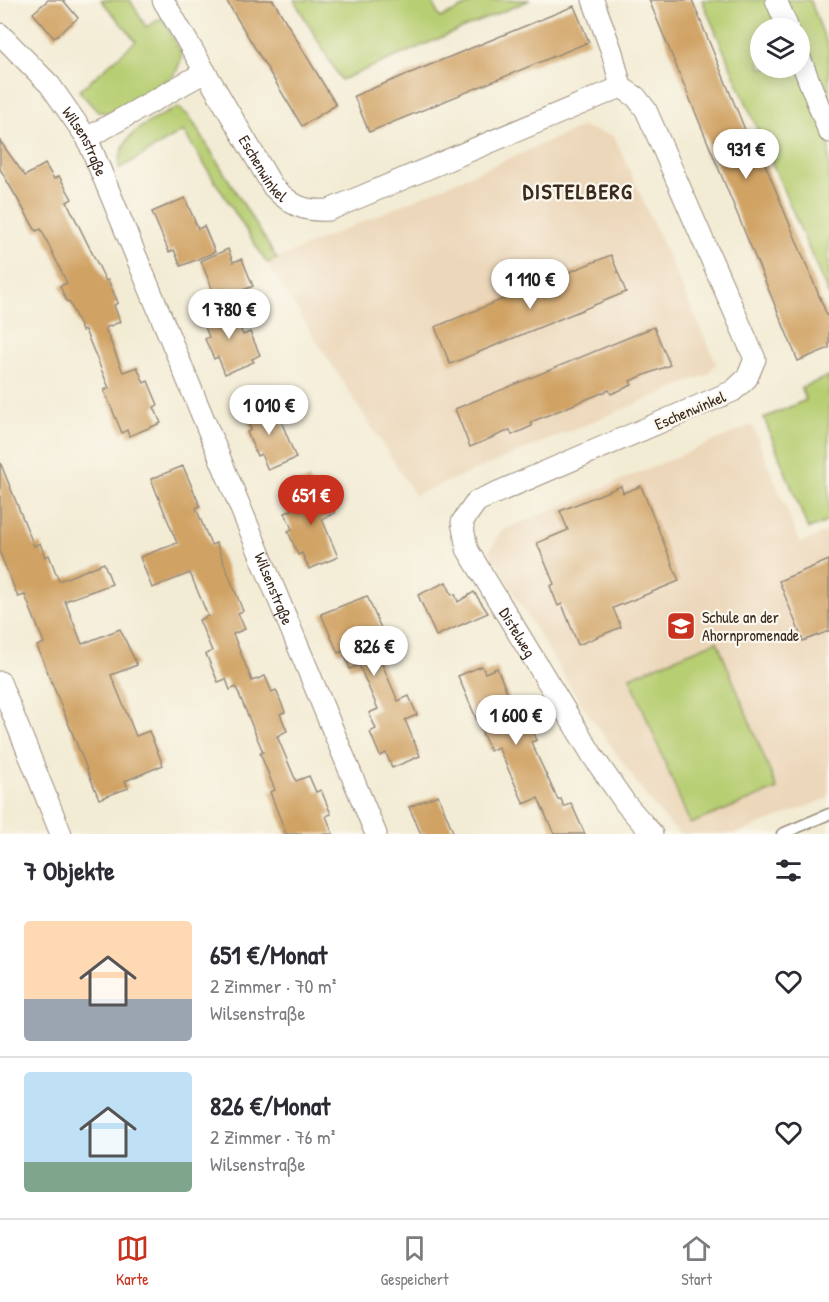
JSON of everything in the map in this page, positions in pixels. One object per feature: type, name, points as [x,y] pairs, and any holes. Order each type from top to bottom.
[{"type":"street","name":"Eschenwinkel","points":[[163,0],[273,187],[288,202],[312,212],[329,210],[621,87],[636,97],[646,110],[755,359],[747,378],[733,391],[477,501],[462,522],[467,549]]},
{"type":"street","points":[[593,0],[612,52],[621,87]]},
{"type":"street","points":[[777,0],[784,18]]},
{"type":"street","name":"Wilsenstraße","points":[[0,34],[50,85],[87,138],[376,834]]},
{"type":"street","points":[[87,138],[205,72]]},
{"type":"street","points":[[808,78],[829,132]]},
{"type":"street","name":"Distelweg","points":[[467,549],[594,758],[626,804],[652,834]]},
{"type":"street","points":[[0,682],[61,834]]},
{"type":"lane","points":[[782,834],[829,814]]},
{"type":"shaded area","points":[[582,127],[614,136],[716,363],[708,374],[415,495],[267,263]]},
{"type":"shaded area","name":"Schule an der Ahornpromenade","points":[[752,425],[800,543],[829,531],[829,798],[735,834],[679,834],[655,808],[579,701],[489,552],[501,531]]},
{"type":"green space","points":[[101,0],[130,0],[146,27],[162,18],[181,53],[181,59],[173,76],[114,113],[98,112],[79,91],[136,41]]},
{"type":"green space","points":[[294,0],[431,0],[440,18],[479,0],[530,0],[341,80]]},
{"type":"green space","points":[[702,0],[810,0],[829,49],[829,296]]},
{"type":"green space","points":[[178,107],[190,117],[277,259],[267,263],[183,131],[119,169],[120,156],[130,137],[147,124]]},
{"type":"green space","points":[[829,376],[829,521],[808,529],[764,418],[806,400],[801,388]]},
{"type":"green space","points":[[717,641],[777,789],[690,824],[630,677]]},
{"type":"building","points":[[48,0],[63,0],[78,18],[54,38],[33,13]]},
{"type":"building","points":[[226,0],[273,0],[336,105],[302,126]]},
{"type":"building","points":[[649,0],[692,0],[755,154],[760,152],[829,320],[829,348],[798,361]]},
{"type":"building","points":[[574,6],[589,42],[369,132],[354,96]]},
{"type":"building","points":[[0,141],[25,176],[45,164],[54,179],[59,176],[72,199],[67,202],[118,303],[114,305],[120,322],[105,328],[123,372],[137,367],[144,383],[148,381],[158,405],[154,407],[161,423],[129,436],[127,430],[122,433],[104,390],[109,388],[85,330],[82,331],[60,286],[67,283],[41,229],[36,231],[0,169]]},
{"type":"building","points":[[185,198],[198,229],[204,226],[215,252],[181,266],[174,250],[169,252],[152,212]]},
{"type":"building","points":[[228,249],[233,262],[242,259],[253,286],[217,301],[201,261]]},
{"type":"building","points":[[611,255],[626,292],[450,364],[435,327]]},
{"type":"building","points":[[230,305],[243,335],[250,332],[260,355],[252,359],[254,362],[225,374],[218,357],[214,359],[205,339],[209,337],[201,317]]},
{"type":"building","points":[[654,327],[670,365],[630,381],[632,385],[611,394],[609,390],[531,422],[532,426],[512,435],[510,430],[470,447],[455,409]]},
{"type":"building","points":[[273,401],[296,458],[268,470],[261,454],[257,456],[247,432],[251,430],[244,413]]},
{"type":"building","points":[[0,462],[34,546],[40,543],[45,557],[49,555],[59,581],[104,563],[112,584],[65,601],[82,644],[120,629],[137,665],[111,675],[136,736],[149,731],[163,765],[125,781],[128,788],[99,799],[37,646],[44,643],[25,595],[18,597],[0,553]]},
{"type":"building","points":[[183,466],[200,506],[196,508],[211,545],[216,543],[243,611],[238,613],[245,629],[233,634],[252,681],[265,676],[272,692],[276,690],[285,712],[280,714],[287,731],[277,736],[296,781],[309,776],[316,792],[321,790],[331,814],[326,816],[333,834],[286,834],[270,792],[275,790],[260,753],[263,752],[236,687],[230,690],[226,679],[218,682],[206,654],[212,651],[199,620],[208,616],[190,573],[152,588],[140,557],[177,543],[151,479]]},
{"type":"building","points":[[309,479],[317,499],[327,495],[335,513],[322,519],[338,557],[309,569],[302,553],[298,555],[288,531],[292,529],[285,513],[298,507],[290,487]]},
{"type":"building","points":[[621,486],[623,493],[641,486],[679,581],[613,608],[621,627],[578,645],[562,604],[558,606],[550,586],[554,584],[537,543],[568,530],[560,511]]},
{"type":"building","points":[[829,560],[829,631],[803,641],[779,581]]},
{"type":"building","points":[[446,582],[458,602],[474,592],[488,613],[436,636],[418,595]]},
{"type":"building","points":[[367,596],[390,649],[378,654],[379,657],[398,701],[409,696],[417,715],[405,720],[420,756],[392,768],[386,753],[380,756],[370,732],[376,729],[369,713],[378,709],[359,665],[350,669],[343,651],[338,653],[321,614]]},
{"type":"building","points":[[482,666],[485,673],[497,668],[518,719],[526,716],[537,740],[531,742],[558,800],[561,799],[564,807],[571,803],[585,834],[554,834],[538,798],[524,804],[498,747],[490,751],[458,676]]},
{"type":"building","points":[[438,795],[454,834],[421,834],[409,807]]},
{"type":"place","name":"Schule an der Ahornpromenade","points":[[681,626]]},
{"type":"district","name":"DISTELBERG","points":[[578,191]]}]
